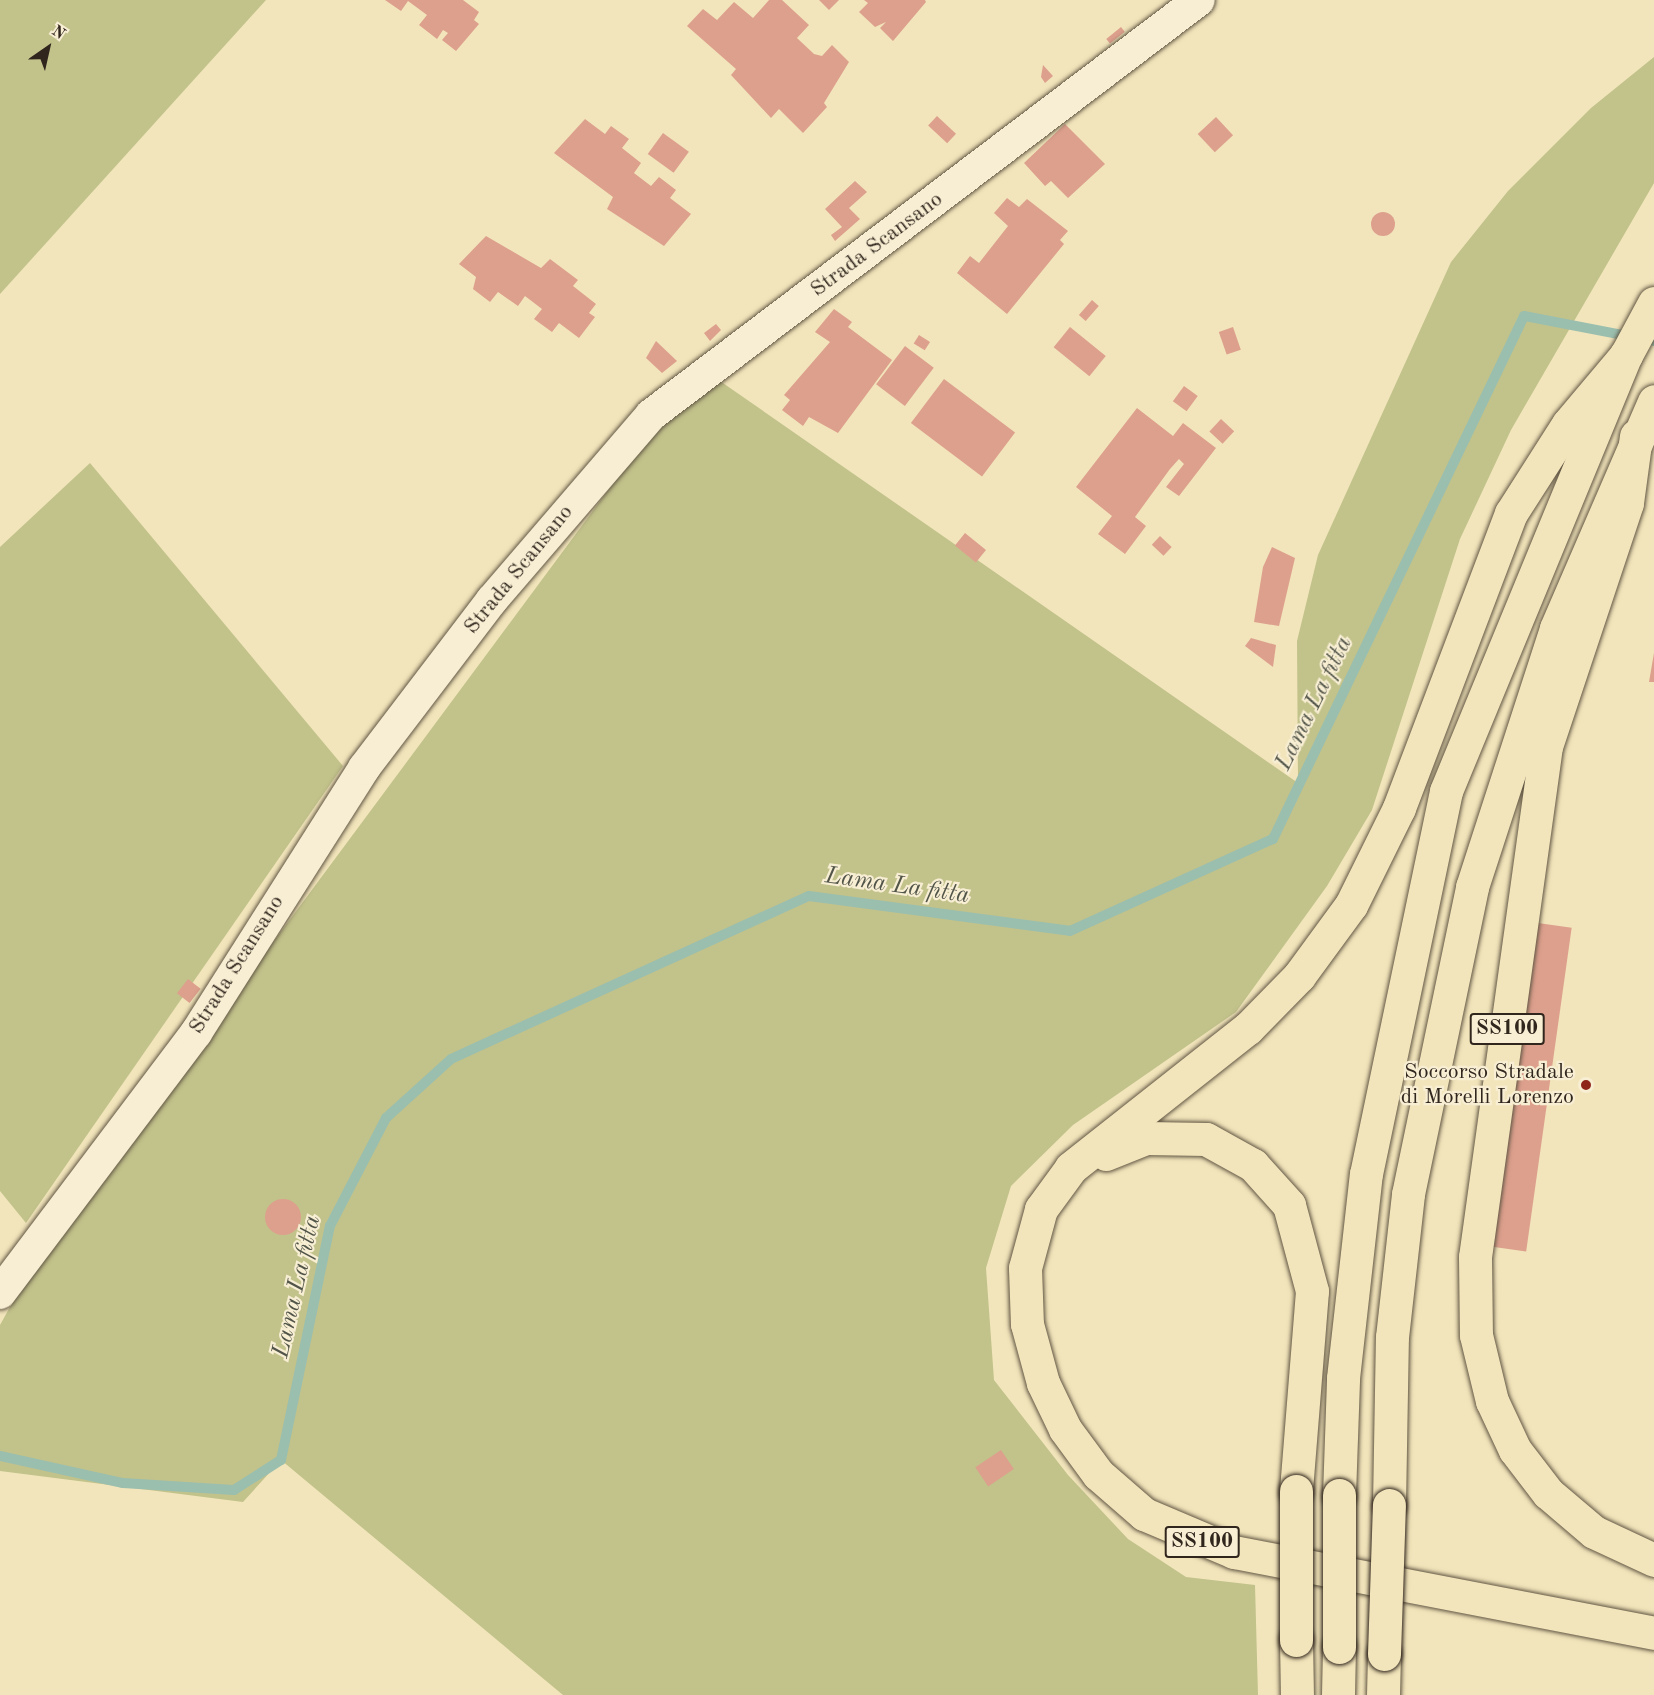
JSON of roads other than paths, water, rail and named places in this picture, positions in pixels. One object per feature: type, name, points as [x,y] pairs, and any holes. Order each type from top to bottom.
[{"type":"highway","name":"SS100","points":[[1338,1695],[1339,1495],[1343,1378],[1366,1174],[1446,791],[1626,355],[1654,303]]},
{"type":"highway","name":"SS100","points":[[1626,355],[1568,424],[1511,513],[1399,808],[1351,905],[1299,976],[1248,1028],[1071,1168],[1041,1209],[1024,1268],[1027,1324],[1043,1383],[1065,1429],[1098,1474],[1144,1514],[1234,1552],[1654,1633]]},
{"type":"highway","name":"SS100","points":[[1383,1695],[1392,1337],[1408,1194],[1472,887],[1556,628],[1647,415]]},
{"type":"highway","name":"SS100","points":[[1647,415],[1627,503],[1546,746],[1475,1257],[1476,1335],[1491,1401],[1515,1450],[1548,1493],[1594,1532],[1654,1560]]},
{"type":"highway","points":[[1071,1168],[1146,1138],[1206,1138],[1253,1165],[1289,1205],[1312,1291],[1296,1491],[1297,1695]]},
{"type":"street","name":"Strada Scansano","points":[[0,1293],[196,1033],[364,768],[492,600],[651,415],[1199,0]]},
{"type":"waterway","name":"Lama La fitta","points":[[0,1456],[123,1483],[234,1490],[281,1460],[330,1226],[386,1118],[451,1059],[809,896],[1070,931],[1273,839],[1524,316],[1654,341]]},
{"type":"place","name":"Soccorso Stradale di Morelli Lorenzo","points":[[1586,1085]]}]
